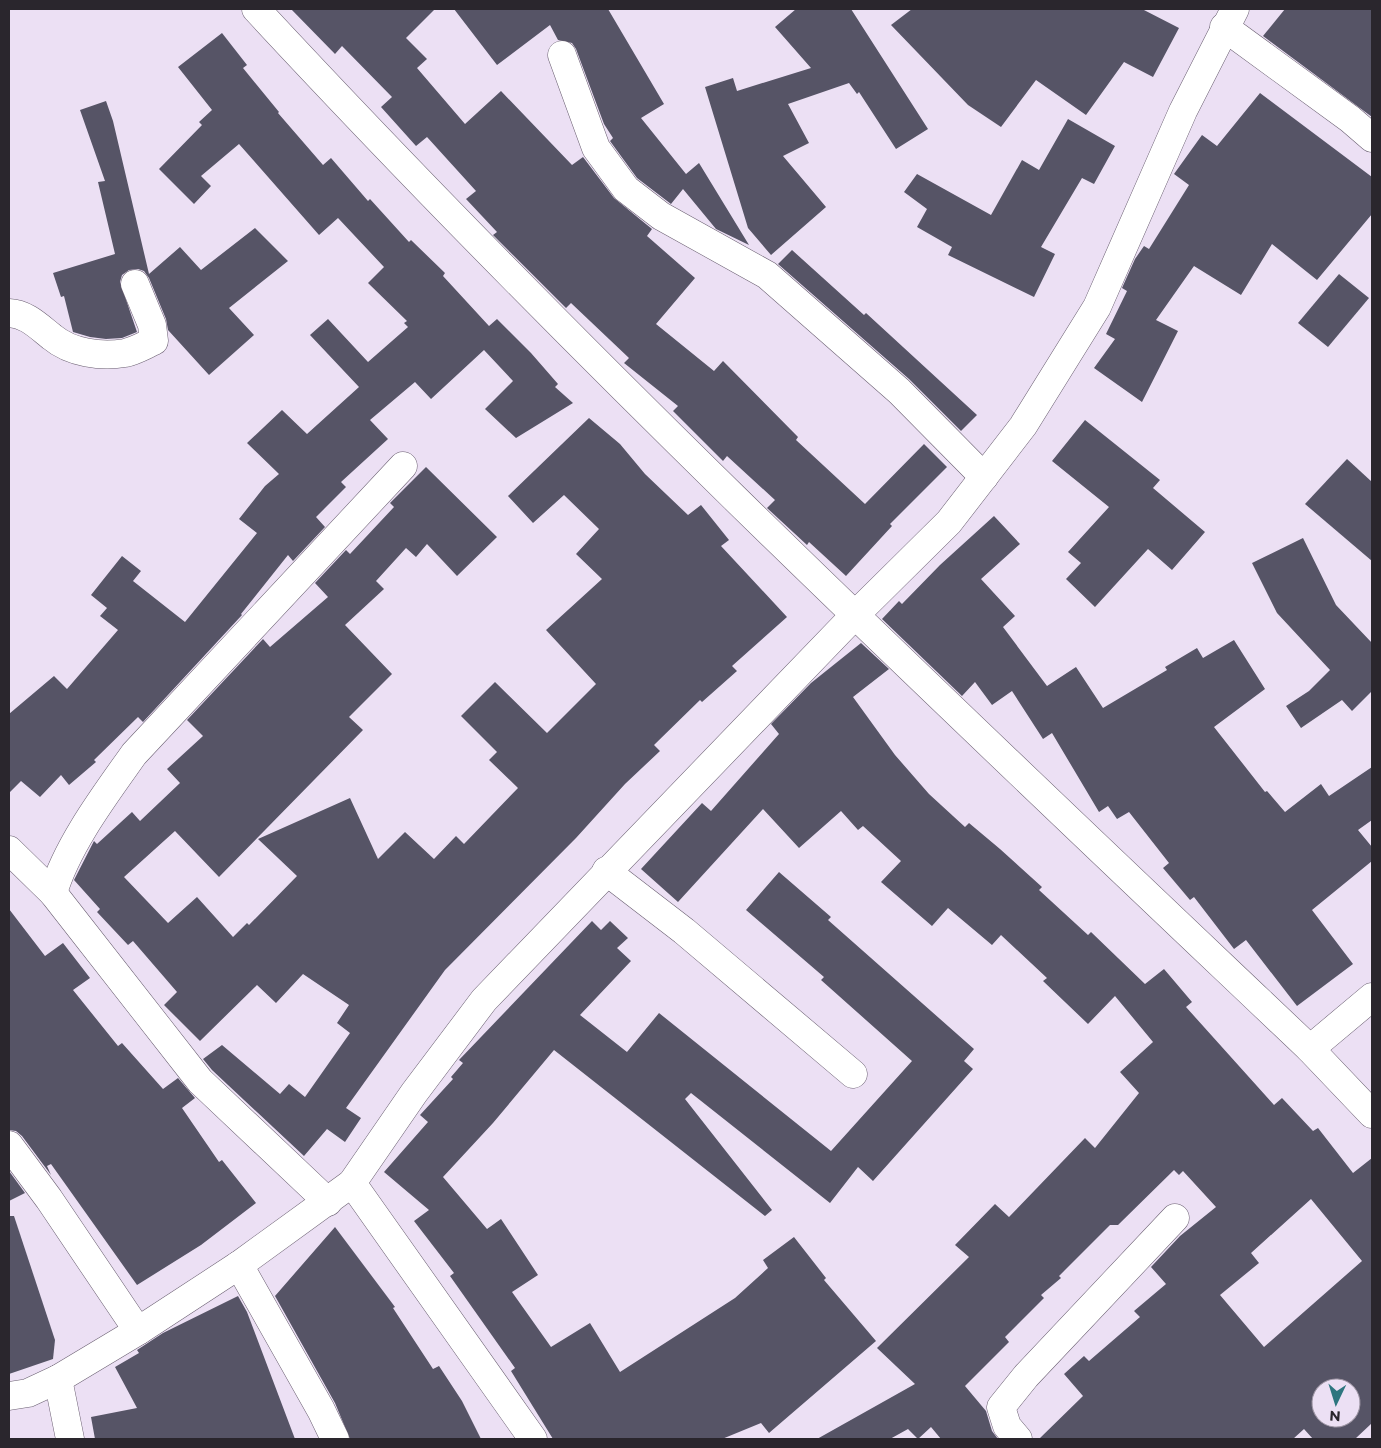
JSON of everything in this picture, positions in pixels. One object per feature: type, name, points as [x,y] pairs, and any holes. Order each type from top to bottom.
[{"type":"street","points":[[256,9],[385,148],[854,616],[1310,1049],[1372,1114]]},
{"type":"street","points":[[9,1396],[28,1393],[58,1379],[138,1331],[239,1265],[352,1184],[414,1094],[484,1000],[606,871],[854,616],[949,522],[1023,426],[1097,307],[1183,111],[1230,18],[1372,138]]},
{"type":"street","points":[[562,55],[596,148],[626,189],[662,216],[767,275],[899,391],[984,477]]},
{"type":"street","points":[[9,313],[31,320],[54,339],[80,352],[103,355],[127,353],[154,341],[152,325],[135,284]]},
{"type":"street","points":[[53,893],[66,857],[102,799],[134,754],[403,466]]},
{"type":"street","points":[[9,850],[53,893],[200,1081],[328,1202]]},
{"type":"street","points":[[606,871],[684,930],[853,1074]]},
{"type":"street","points":[[1310,1049],[1372,997]]},
{"type":"street","points":[[9,1145],[49,1199],[138,1331]]},
{"type":"street","points":[[352,1184],[533,1439]]},
{"type":"street","points":[[1018,1439],[1007,1426],[1001,1407],[1026,1376],[1175,1218]]},
{"type":"street","points":[[239,1265],[321,1410],[335,1439]]},
{"type":"street","points":[[58,1379],[70,1439]]},
{"type":"building","points":[[291,9],[435,9],[406,38],[427,59],[417,68],[465,124],[501,91],[572,165],[583,157],[614,198],[652,229],[647,236],[695,278],[656,324],[714,371],[723,361],[798,437],[796,440],[865,504],[924,444],[947,467],[890,524],[892,526],[846,576],[809,542],[807,545],[767,508],[775,500],[727,456],[723,461],[673,411],[678,406],[624,363],[629,358],[571,303],[566,308],[493,235],[497,232],[466,199],[476,191],[427,137],[416,146],[381,107],[392,97],[342,46],[335,54]]},
{"type":"building","points":[[454,9],[608,9],[664,104],[641,118],[686,174],[699,163],[749,245],[716,229],[683,189],[671,204],[637,178],[610,141],[613,138],[604,124],[576,49],[572,43],[558,40],[550,25],[497,65]]},
{"type":"building","points":[[796,9],[851,9],[928,129],[896,149],[859,92],[857,94],[849,83],[788,104],[809,143],[783,156],[826,207],[771,255],[748,228],[705,87],[733,78],[737,91],[811,68],[775,27]]},
{"type":"building","points":[[912,9],[1142,9],[1179,28],[1153,77],[1124,62],[1086,115],[1036,80],[1001,127],[968,105],[891,25]]},
{"type":"building","points":[[1285,9],[1372,9],[1372,117],[1263,36]]},
{"type":"building","points":[[222,33],[247,65],[243,68],[278,113],[323,165],[331,158],[368,201],[370,199],[409,242],[411,240],[445,273],[443,276],[489,326],[497,319],[531,353],[558,384],[555,387],[573,403],[516,438],[485,409],[513,381],[484,350],[431,399],[415,382],[370,420],[388,439],[341,482],[346,487],[316,517],[325,527],[293,561],[288,555],[242,615],[143,722],[138,717],[94,760],[96,762],[69,785],[61,775],[40,797],[21,781],[9,793],[9,714],[54,676],[67,689],[118,630],[100,616],[107,608],[91,595],[122,556],[141,571],[133,581],[185,622],[257,533],[239,519],[265,486],[279,474],[247,443],[282,410],[307,434],[359,387],[310,335],[328,319],[368,362],[408,327],[404,323],[407,321],[368,283],[384,267],[338,218],[319,235],[239,144],[201,176],[211,186],[194,204],[159,169],[202,125],[199,122],[212,110],[178,67]]},
{"type":"building","points":[[1260,93],[1372,177],[1372,214],[1317,280],[1272,244],[1241,295],[1194,266],[1156,320],[1178,331],[1142,402],[1094,368],[1115,339],[1106,334],[1127,291],[1122,288],[1135,259],[1144,246],[1149,249],[1189,185],[1174,174],[1202,135],[1217,146]]},
{"type":"building","points":[[106,101],[113,121],[149,274],[180,247],[201,270],[255,228],[288,261],[229,308],[254,335],[209,375],[168,330],[166,319],[149,278],[144,271],[138,269],[129,270],[122,275],[120,282],[137,332],[122,338],[106,339],[73,332],[64,296],[61,297],[53,273],[115,254],[98,182],[105,181],[80,110]]},
{"type":"building","points":[[1068,119],[1115,146],[1094,184],[1082,178],[1041,247],[1055,254],[1034,297],[948,255],[952,247],[917,227],[927,209],[904,192],[917,174],[991,215],[1022,160],[1039,170]]},
{"type":"building","points":[[792,250],[864,315],[866,313],[977,415],[961,431],[909,379],[778,264]]},
{"type":"building","points":[[1339,274],[1369,298],[1328,347],[1298,323]]},
{"type":"building","points":[[589,418],[620,444],[645,474],[688,515],[701,505],[729,540],[721,546],[787,617],[732,666],[737,671],[702,702],[700,700],[654,745],[660,751],[625,784],[576,838],[445,970],[346,1108],[361,1118],[345,1142],[327,1129],[304,1156],[212,1070],[203,1059],[222,1045],[280,1094],[289,1084],[305,1097],[350,1033],[337,1023],[349,1005],[303,974],[276,1003],[257,985],[200,1041],[164,1005],[177,992],[133,941],[128,945],[97,912],[100,909],[74,880],[94,841],[97,844],[132,812],[140,821],[180,783],[167,769],[203,736],[187,720],[263,639],[270,647],[328,597],[315,583],[346,550],[350,554],[394,507],[390,503],[426,467],[497,537],[457,576],[427,544],[416,557],[406,548],[376,581],[384,589],[345,625],[392,674],[349,717],[363,730],[219,877],[175,831],[124,877],[168,923],[197,897],[233,937],[247,923],[249,925],[297,876],[258,839],[350,798],[378,859],[405,832],[434,859],[456,836],[464,844],[518,788],[489,760],[497,752],[461,716],[495,682],[547,733],[596,684],[546,630],[602,579],[576,554],[599,529],[564,495],[533,523],[508,496]]},
{"type":"building","points":[[1085,420],[1160,480],[1153,488],[1205,532],[1172,570],[1148,549],[1095,607],[1066,579],[1081,563],[1068,552],[1109,507],[1052,461]]},
{"type":"building","points":[[1347,459],[1372,482],[1372,561],[1305,504]]},
{"type":"building","points":[[994,516],[1020,544],[981,579],[1015,616],[1003,627],[1047,686],[1076,667],[1103,708],[1167,670],[1165,667],[1197,648],[1203,658],[1234,640],[1265,689],[1214,727],[1265,792],[1267,791],[1285,812],[1321,784],[1329,796],[1372,767],[1372,820],[1358,830],[1372,847],[1372,861],[1312,910],[1353,964],[1297,1006],[1246,940],[1234,949],[1194,897],[1190,900],[1163,868],[1169,863],[1129,812],[1117,819],[1108,806],[1099,812],[1052,733],[1043,739],[1012,691],[992,705],[975,682],[962,696],[882,619],[899,601],[902,604],[940,565]]},
{"type":"building","points":[[1303,538],[1336,605],[1372,643],[1372,691],[1352,711],[1342,700],[1301,728],[1286,706],[1309,691],[1330,670],[1277,613],[1252,563]]},
{"type":"building","points":[[861,643],[889,669],[853,697],[895,755],[929,794],[965,827],[969,823],[1000,849],[1042,887],[1039,890],[1088,935],[1091,932],[1145,984],[1164,969],[1192,1002],[1186,1007],[1274,1105],[1282,1098],[1313,1131],[1318,1128],[1353,1173],[1372,1158],[1372,1423],[1355,1439],[1313,1439],[1304,1429],[1293,1439],[1039,1439],[1083,1396],[1064,1374],[1084,1356],[1089,1361],[1140,1317],[1134,1311],[1166,1284],[1151,1267],[1180,1236],[1216,1207],[1183,1171],[1179,1175],[1174,1170],[1118,1225],[1110,1225],[1059,1276],[1061,1278],[1041,1295],[1044,1298],[1005,1337],[1009,1342],[965,1386],[986,1411],[992,1431],[998,1439],[941,1439],[931,1427],[918,1439],[908,1429],[890,1439],[817,1439],[915,1384],[877,1348],[969,1257],[955,1245],[995,1204],[1009,1217],[1085,1138],[1095,1148],[1139,1093],[1120,1072],[1153,1042],[1115,996],[1088,1024],[1043,981],[1047,978],[1001,935],[992,945],[948,908],[932,926],[881,882],[901,861],[863,826],[858,830],[841,811],[799,848],[763,809],[678,902],[641,869],[702,803],[711,811],[779,734],[771,724],[811,683]],"holes":[[[1311,1199],[1362,1261],[1264,1347],[1220,1295],[1259,1263],[1251,1253]]]},
{"type":"building","points":[[779,872],[831,917],[828,920],[974,1049],[964,1061],[973,1069],[873,1181],[858,1167],[830,1203],[691,1093],[685,1099],[772,1210],[765,1216],[554,1050],[493,1123],[443,1177],[487,1229],[501,1219],[538,1275],[512,1292],[551,1347],[590,1323],[620,1372],[735,1298],[768,1268],[763,1260],[794,1237],[826,1278],[824,1280],[876,1341],[769,1433],[761,1423],[722,1439],[553,1439],[511,1371],[515,1368],[450,1276],[454,1273],[414,1221],[429,1210],[384,1172],[428,1122],[420,1115],[453,1079],[451,1077],[463,1063],[459,1060],[592,921],[601,930],[610,921],[628,938],[617,948],[631,961],[580,1015],[627,1052],[659,1013],[831,1151],[912,1061],[821,980],[824,977],[746,910]]},
{"type":"building","points":[[9,909],[45,956],[63,943],[90,978],[73,990],[118,1046],[122,1043],[163,1089],[178,1078],[195,1098],[182,1108],[219,1162],[222,1160],[256,1203],[201,1245],[137,1285],[51,1164],[47,1166],[51,1175],[22,1136],[16,1131],[9,1130]]},
{"type":"building","points":[[9,1171],[25,1193],[9,1201]]},
{"type":"building","points":[[9,1216],[14,1216],[55,1340],[53,1359],[9,1374]]},
{"type":"building","points":[[335,1227],[395,1307],[393,1308],[433,1369],[439,1366],[462,1401],[481,1439],[350,1439],[335,1403],[275,1296]]},
{"type":"building","points":[[238,1296],[247,1312],[295,1439],[95,1439],[91,1417],[137,1408],[115,1367],[139,1353],[137,1350],[163,1333]]}]
